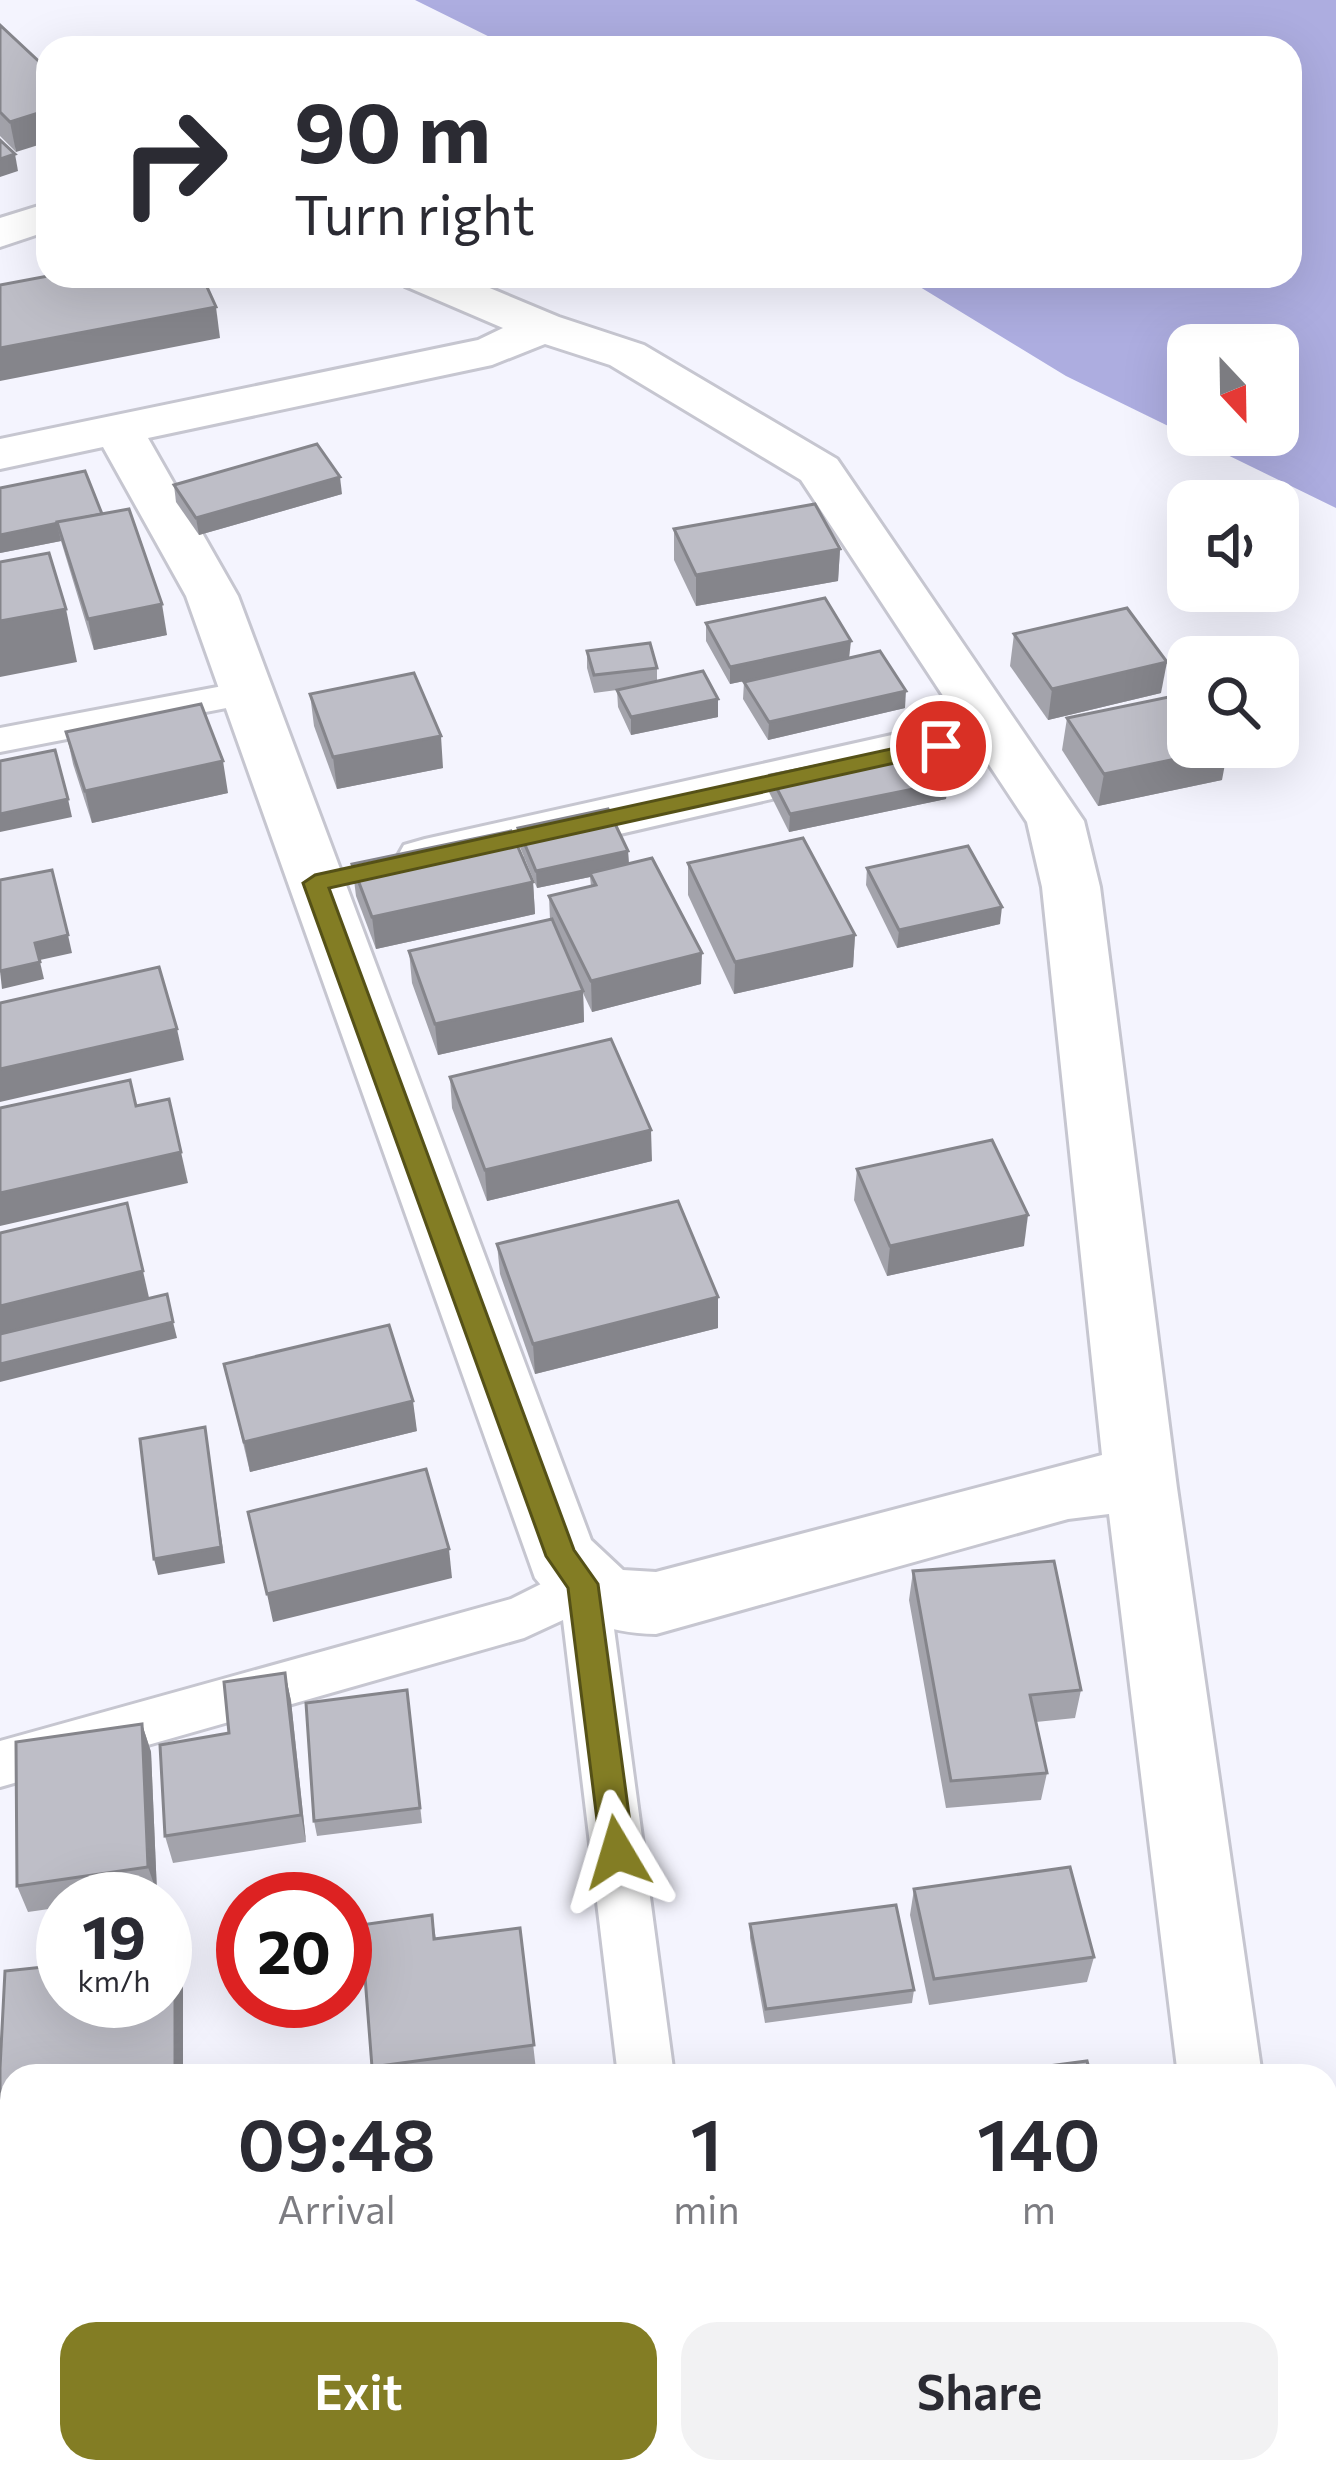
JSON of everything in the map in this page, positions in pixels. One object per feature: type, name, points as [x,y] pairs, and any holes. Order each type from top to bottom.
[{"type":"street","points":[[0,232],[36,220]]},
{"type":"street","points":[[449,288],[542,328],[627,355],[819,470],[1055,821],[1066,854],[1142,1488],[1218,2064]]},
{"type":"street","points":[[0,454],[492,351],[542,328]]},
{"type":"street","points":[[118,429],[212,596],[244,694],[354,875],[561,1556],[583,1584],[615,1603],[656,1603],[1068,1490],[1100,1484],[1142,1488]]},
{"type":"street","points":[[354,875],[995,730]]},
{"type":"lane","points":[[0,740],[244,694]]},
{"type":"lane","points":[[0,1764],[524,1617],[583,1584],[644,2064]]},
{"type":"water","points":[[415,0],[1336,0],[1336,508],[1299,490],[1299,480],[1279,480],[1230,456],[1299,456],[1299,324],[1167,324],[1167,425],[1066,376],[922,288],[1302,288],[1302,36],[488,36]]},
{"type":"building","points":[[0,25],[36,59],[36,114],[10,122],[0,112]]},
{"type":"building","points":[[0,140],[15,154],[0,159]]},
{"type":"building","points":[[36,278],[36,288],[207,288],[216,307],[0,348],[0,285]]},
{"type":"building","points":[[317,444],[340,477],[196,518],[174,485]]},
{"type":"building","points":[[85,471],[102,514],[0,535],[0,488]]},
{"type":"building","points":[[815,504],[840,549],[696,575],[674,529]]},
{"type":"building","points":[[129,509],[162,604],[88,619],[57,522]]},
{"type":"building","points":[[49,553],[66,609],[0,621],[0,562]]},
{"type":"building","points":[[825,598],[851,641],[730,667],[706,623]]},
{"type":"building","points":[[1127,608],[1167,662],[1052,689],[1014,634]]},
{"type":"building","points":[[650,643],[657,668],[594,675],[587,651]]},
{"type":"building","points":[[880,651],[906,691],[769,722],[744,682]]},
{"type":"building","points":[[703,671],[718,699],[631,717],[617,690]]},
{"type":"building","points":[[414,673],[441,736],[333,757],[310,694]]},
{"type":"building","points":[[1167,697],[1167,761],[1104,774],[1067,718]]},
{"type":"building","points":[[201,704],[223,761],[85,791],[66,732]]},
{"type":"building","points":[[926,744],[948,782],[790,814],[770,775]]},
{"type":"building","points":[[55,750],[68,799],[0,814],[0,761]]},
{"type":"building","points":[[608,809],[628,851],[536,871],[518,828]]},
{"type":"building","points":[[511,831],[533,882],[372,917],[352,864]]},
{"type":"building","points":[[803,838],[855,935],[735,962],[688,863]]},
{"type":"building","points":[[968,846],[1002,907],[899,930],[867,868]]},
{"type":"building","points":[[652,858],[702,953],[591,981],[549,896],[596,885],[590,873]]},
{"type":"building","points":[[52,870],[68,935],[35,943],[40,962],[0,971],[0,880]]},
{"type":"building","points":[[552,919],[583,991],[435,1024],[409,951]]},
{"type":"building","points":[[159,967],[177,1029],[0,1069],[0,1003]]},
{"type":"building","points":[[611,1039],[651,1130],[485,1170],[450,1077]]},
{"type":"building","points":[[130,1080],[136,1106],[169,1099],[181,1152],[0,1193],[0,1108]]},
{"type":"building","points":[[992,1140],[1028,1215],[890,1246],[857,1169]]},
{"type":"building","points":[[678,1201],[718,1297],[533,1344],[497,1244]]},
{"type":"building","points":[[127,1203],[143,1271],[0,1306],[0,1233]]},
{"type":"building","points":[[167,1294],[173,1322],[0,1364],[0,1334]]},
{"type":"building","points":[[389,1325],[413,1401],[244,1442],[224,1364]]},
{"type":"building","points":[[205,1427],[221,1547],[154,1559],[140,1439]]},
{"type":"building","points":[[426,1469],[449,1549],[267,1594],[248,1512]]},
{"type":"building","points":[[1054,1561],[1081,1690],[1030,1695],[1047,1773],[951,1781],[913,1571]]},
{"type":"building","points":[[285,1673],[301,1815],[165,1836],[160,1745],[229,1733],[224,1682]]},
{"type":"building","points":[[407,1690],[420,1808],[314,1821],[306,1703]]},
{"type":"building","points":[[142,1724],[148,1867],[36,1872],[36,1883],[17,1886],[16,1742]]},
{"type":"building","points":[[1070,1867],[1094,1957],[934,1979],[914,1889]]},
{"type":"building","points":[[896,1905],[914,1990],[766,2009],[750,1924]]},
{"type":"building","points":[[432,1915],[434,1939],[520,1928],[534,2045],[372,2064],[372,1923]]},
{"type":"building","points":[[36,1968],[36,2028],[175,2028],[175,2064],[0,2064],[5,1971]]},
{"type":"route","points":[[617,1852],[583,1584],[561,1556],[315,883],[941,746]]}]
